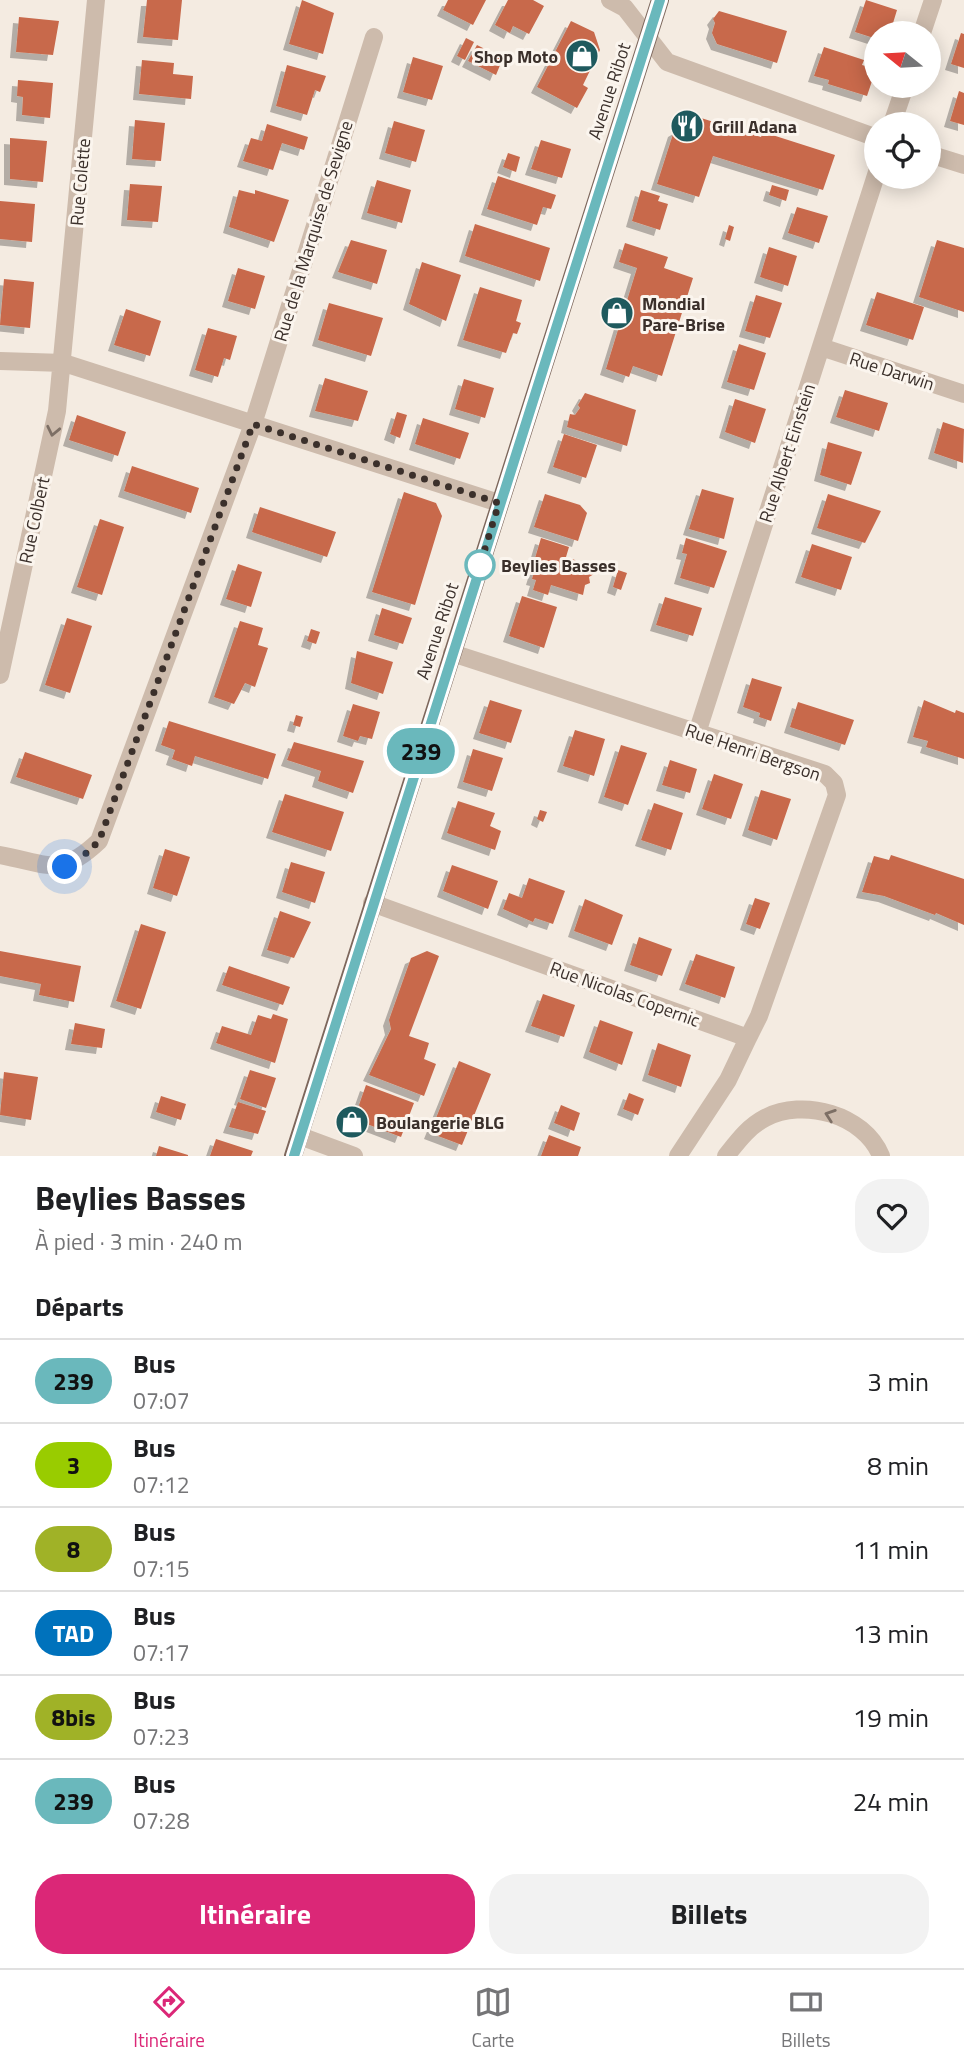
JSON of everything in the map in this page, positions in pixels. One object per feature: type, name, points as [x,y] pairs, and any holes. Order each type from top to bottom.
[{"type":"main road","name":"Avenue Ribot","points":[[293,1156],[660,0]]},
{"type":"street","name":"Rue Colette","points":[[64,363],[96,0]]},
{"type":"street","points":[[610,0],[625,8],[667,62],[864,133]]},
{"type":"street","points":[[926,21],[933,0]]},
{"type":"street","name":"Rue de la Marquise de Sevigne","points":[[253,424],[373,37]]},
{"type":"street","points":[[941,158],[964,165]]},
{"type":"street","name":"Rue Albert Einstein","points":[[697,733],[872,189]]},
{"type":"street","name":"Rue Darwin","points":[[821,347],[964,394]]},
{"type":"street","points":[[0,361],[64,363],[499,503]]},
{"type":"street","name":"Rue Colbert","points":[[0,675],[57,411],[64,363]]},
{"type":"street","points":[[0,855],[65,867],[80,859],[99,841],[253,424]]},
{"type":"street","name":"Rue Henri Bergson","points":[[452,653],[825,774],[834,783],[837,795],[759,1016],[748,1038]]},
{"type":"street","name":"Rue Nicolas Copernic","points":[[372,903],[748,1038]]},
{"type":"street","points":[[678,1156],[728,1080],[748,1038]]},
{"type":"street","points":[[726,1156],[744,1133],[766,1117],[789,1111],[826,1111],[859,1127],[881,1156]]},
{"type":"street","points":[[300,1136],[354,1156]]},
{"type":"building","points":[[147,0],[182,0],[178,40],[143,37]]},
{"type":"building","points":[[302,0],[334,13],[323,54],[289,44]]},
{"type":"building","points":[[448,0],[486,0],[473,25],[443,10]]},
{"type":"building","points":[[508,0],[533,0],[544,6],[529,34],[513,26],[510,33],[495,25]]},
{"type":"building","points":[[866,0],[897,10],[894,21],[864,21],[864,35],[855,32]]},
{"type":"building","points":[[719,11],[787,31],[777,63],[717,44],[712,33],[715,23],[713,19]]},
{"type":"building","points":[[19,17],[59,21],[53,55],[16,52]]},
{"type":"building","points":[[571,21],[594,32],[600,50],[583,85],[588,88],[577,108],[537,87]]},
{"type":"building","points":[[961,33],[964,34],[964,68],[951,64]]},
{"type":"building","points":[[466,38],[474,42],[465,60],[457,56]]},
{"type":"building","points":[[477,45],[503,58],[496,75],[468,61]]},
{"type":"building","points":[[824,47],[864,60],[864,95],[828,84],[829,80],[814,76]]},
{"type":"building","points":[[413,57],[443,66],[432,100],[403,92]]},
{"type":"building","points":[[142,60],[174,63],[173,74],[193,76],[191,99],[139,94]]},
{"type":"building","points":[[287,65],[326,76],[320,92],[315,90],[307,115],[276,106]]},
{"type":"building","points":[[18,80],[53,83],[50,118],[22,115],[23,97],[17,96]]},
{"type":"building","points":[[959,91],[964,93],[964,125],[950,121]]},
{"type":"building","points":[[698,117],[761,137],[763,132],[835,155],[823,190],[713,156],[699,197],[657,184],[674,131]]},
{"type":"building","points":[[135,120],[165,123],[161,161],[132,159]]},
{"type":"building","points":[[394,121],[425,130],[416,162],[385,153]]},
{"type":"building","points":[[267,124],[308,137],[304,150],[282,143],[273,170],[243,161],[251,138],[262,141]]},
{"type":"building","points":[[10,138],[47,141],[43,182],[10,179]]},
{"type":"building","points":[[541,140],[571,149],[562,178],[531,169]]},
{"type":"building","points":[[508,153],[520,157],[516,172],[503,167]]},
{"type":"building","points":[[498,176],[556,195],[551,209],[543,207],[537,225],[487,209]]},
{"type":"building","points":[[377,180],[411,190],[402,223],[367,213]]},
{"type":"building","points":[[130,184],[162,186],[158,222],[127,220]]},
{"type":"building","points":[[772,185],[789,190],[786,201],[769,195]]},
{"type":"building","points":[[239,190],[255,194],[255,190],[289,200],[274,242],[229,227]]},
{"type":"building","points":[[641,190],[660,196],[658,201],[668,204],[660,230],[632,221]]},
{"type":"building","points":[[0,201],[35,204],[32,242],[0,239]]},
{"type":"building","points":[[797,207],[828,216],[819,243],[788,233]]},
{"type":"building","points":[[475,224],[550,248],[540,281],[465,256]]},
{"type":"building","points":[[729,225],[734,227],[730,241],[725,239]]},
{"type":"building","points":[[351,240],[387,250],[377,284],[338,272]]},
{"type":"building","points":[[937,240],[964,248],[964,312],[919,297]]},
{"type":"building","points":[[625,243],[668,257],[664,268],[693,278],[662,376],[633,366],[629,377],[606,369],[637,268],[619,262]]},
{"type":"building","points":[[769,247],[797,256],[788,286],[760,277]]},
{"type":"building","points":[[422,262],[461,275],[446,321],[409,304]]},
{"type":"building","points":[[238,268],[265,276],[255,309],[228,301]]},
{"type":"building","points":[[4,279],[34,282],[30,328],[0,325]]},
{"type":"building","points":[[480,287],[522,300],[516,321],[521,323],[517,334],[513,333],[506,353],[463,340]]},
{"type":"building","points":[[877,292],[924,307],[913,340],[866,325]]},
{"type":"building","points":[[756,295],[782,303],[770,338],[745,331]]},
{"type":"building","points":[[329,303],[383,318],[371,356],[318,340]]},
{"type":"building","points":[[126,309],[161,321],[150,356],[114,345]]},
{"type":"building","points":[[208,328],[237,336],[230,360],[224,358],[218,377],[195,370]]},
{"type":"building","points":[[739,344],[766,353],[754,390],[727,382]]},
{"type":"building","points":[[325,378],[368,391],[358,421],[315,411]]},
{"type":"building","points":[[464,379],[494,388],[485,418],[455,409]]},
{"type":"building","points":[[845,390],[888,403],[879,431],[836,417]]},
{"type":"building","points":[[585,393],[636,410],[627,446],[567,427],[570,414],[575,415],[580,408],[578,405]]},
{"type":"building","points":[[735,399],[766,409],[755,443],[725,432]]},
{"type":"building","points":[[397,412],[407,415],[400,438],[390,434]]},
{"type":"building","points":[[77,415],[126,432],[118,456],[69,440]]},
{"type":"building","points":[[423,418],[469,433],[460,459],[415,444]]},
{"type":"building","points":[[943,422],[964,429],[963,463],[934,453]]},
{"type":"building","points":[[564,434],[597,445],[586,478],[553,467]]},
{"type":"building","points":[[828,442],[862,452],[851,485],[820,475]]},
{"type":"building","points":[[132,466],[199,488],[191,513],[124,491]]},
{"type":"building","points":[[702,489],[734,498],[724,539],[689,529]]},
{"type":"building","points":[[404,492],[436,503],[442,516],[415,605],[372,592]]},
{"type":"building","points":[[545,494],[580,505],[587,513],[578,541],[534,527]]},
{"type":"building","points":[[828,494],[881,511],[865,543],[817,528]]},
{"type":"building","points":[[260,507],[336,532],[327,557],[252,532]]},
{"type":"building","points":[[100,519],[124,527],[102,595],[77,587]]},
{"type":"building","points":[[541,538],[569,547],[566,557],[596,567],[594,574],[589,577],[590,583],[585,585],[583,595],[551,585],[548,595],[533,590],[536,580],[532,579],[536,566],[533,565]]},
{"type":"building","points":[[686,538],[727,551],[714,588],[680,578],[687,554],[682,553]]},
{"type":"building","points":[[812,544],[852,557],[841,590],[801,577]]},
{"type":"building","points":[[238,564],[262,572],[251,607],[226,599]]},
{"type":"building","points":[[618,570],[627,573],[621,590],[613,587]]},
{"type":"building","points":[[522,596],[557,607],[544,648],[509,636]]},
{"type":"building","points":[[665,597],[702,608],[693,636],[656,625]]},
{"type":"building","points":[[382,608],[412,618],[403,644],[374,635]]},
{"type":"building","points":[[67,618],[92,626],[70,693],[45,685]]},
{"type":"building","points":[[240,621],[263,628],[258,645],[268,648],[255,687],[245,683],[234,704],[214,697]]},
{"type":"building","points":[[311,629],[320,632],[316,644],[307,641]]},
{"type":"building","points":[[357,651],[393,662],[383,694],[351,683]]},
{"type":"building","points":[[752,678],[782,687],[771,721],[759,717],[760,713],[743,707]]},
{"type":"building","points":[[490,700],[522,710],[511,743],[479,733]]},
{"type":"building","points":[[924,700],[955,713],[956,710],[964,713],[964,759],[926,747],[928,741],[913,737]]},
{"type":"building","points":[[798,702],[854,720],[845,745],[790,727]]},
{"type":"building","points":[[353,704],[380,712],[372,739],[360,736],[358,741],[343,736]]},
{"type":"building","points":[[296,715],[303,717],[300,727],[293,725]]},
{"type":"building","points":[[169,721],[276,754],[268,779],[195,756],[192,766],[172,759],[175,750],[161,745]]},
{"type":"building","points":[[575,730],[605,739],[594,776],[563,766]]},
{"type":"building","points":[[294,742],[364,761],[353,793],[318,781],[321,771],[287,760]]},
{"type":"building","points":[[621,745],[647,753],[628,805],[604,797]]},
{"type":"building","points":[[473,749],[503,758],[492,791],[463,782]]},
{"type":"building","points":[[25,752],[92,775],[83,799],[16,777]]},
{"type":"building","points":[[670,760],[697,769],[690,793],[662,785]]},
{"type":"building","points":[[714,774],[743,784],[731,819],[702,809]]},
{"type":"building","points":[[761,790],[791,799],[777,840],[748,830]]},
{"type":"building","points":[[285,794],[344,812],[331,851],[272,832]]},
{"type":"building","points":[[458,801],[495,813],[490,826],[501,831],[495,850],[447,833]]},
{"type":"building","points":[[654,803],[683,813],[671,850],[641,840]]},
{"type":"building","points":[[540,810],[547,812],[543,822],[537,819]]},
{"type":"building","points":[[165,849],[190,857],[177,896],[153,888]]},
{"type":"building","points":[[891,855],[964,879],[964,925],[884,896],[862,892],[874,856],[889,860]]},
{"type":"building","points":[[291,862],[325,872],[315,903],[282,892]]},
{"type":"building","points":[[452,865],[498,881],[488,909],[443,891]]},
{"type":"building","points":[[529,878],[565,891],[553,924],[535,918],[533,922],[503,909],[509,893],[522,898]]},
{"type":"building","points":[[755,898],[770,903],[760,929],[746,924]]},
{"type":"building","points":[[585,899],[623,915],[612,945],[574,931]]},
{"type":"building","points":[[280,911],[311,922],[294,958],[267,950]]},
{"type":"building","points":[[141,924],[166,932],[141,1009],[116,1001]]},
{"type":"building","points":[[639,937],[672,949],[662,976],[630,965]]},
{"type":"building","points":[[0,951],[81,966],[74,1002],[39,995],[41,984],[0,976]]},
{"type":"building","points":[[427,951],[439,956],[409,1036],[429,1043],[424,1059],[436,1064],[424,1096],[369,1075],[391,1029],[389,1020],[411,958]]},
{"type":"building","points":[[696,954],[735,967],[725,998],[685,984]]},
{"type":"building","points":[[229,966],[290,987],[283,1005],[222,985]]},
{"type":"building","points":[[543,994],[575,1005],[564,1037],[531,1026]]},
{"type":"building","points":[[273,1014],[288,1019],[275,1063],[216,1043],[222,1026],[251,1035],[258,1015],[271,1019]]},
{"type":"building","points":[[600,1020],[633,1032],[622,1065],[589,1052]]},
{"type":"building","points":[[75,1023],[105,1029],[102,1048],[71,1044]]},
{"type":"building","points":[[658,1043],[691,1055],[681,1087],[648,1075]]},
{"type":"building","points":[[459,1061],[491,1074],[462,1145],[430,1133]]},
{"type":"building","points":[[250,1070],[276,1078],[266,1108],[240,1099]]},
{"type":"building","points":[[4,1072],[38,1077],[31,1120],[0,1115]]},
{"type":"building","points":[[366,1085],[414,1103],[401,1137],[367,1124],[359,1105]]},
{"type":"building","points":[[629,1093],[644,1099],[638,1115],[623,1109]]},
{"type":"building","points":[[161,1096],[186,1104],[181,1120],[156,1112]]},
{"type":"building","points":[[238,1102],[266,1111],[258,1134],[229,1127]]},
{"type":"building","points":[[561,1105],[580,1113],[574,1131],[554,1123]]},
{"type":"building","points":[[549,1135],[581,1147],[578,1156],[541,1156]]},
{"type":"building","points":[[216,1139],[253,1151],[251,1156],[210,1156]]},
{"type":"building","points":[[159,1146],[188,1155],[188,1156],[156,1156]]},
{"type":"bus line","name":"239","points":[[294,1156],[660,0]]},
{"type":"place","name":"Shop Moto","points":[[582,56]]},
{"type":"place","name":"Grill Adana","points":[[687,126]]},
{"type":"place","name":"Mondial Pare-Brise","points":[[617,313]]},
{"type":"place","name":"Beylies Basses","points":[[480,565]]},
{"type":"place","name":"Boulangerie BLG","points":[[352,1122]]},
{"type":"route","points":[[65,867],[80,859],[99,841],[253,424],[499,503],[480,565]]}]
